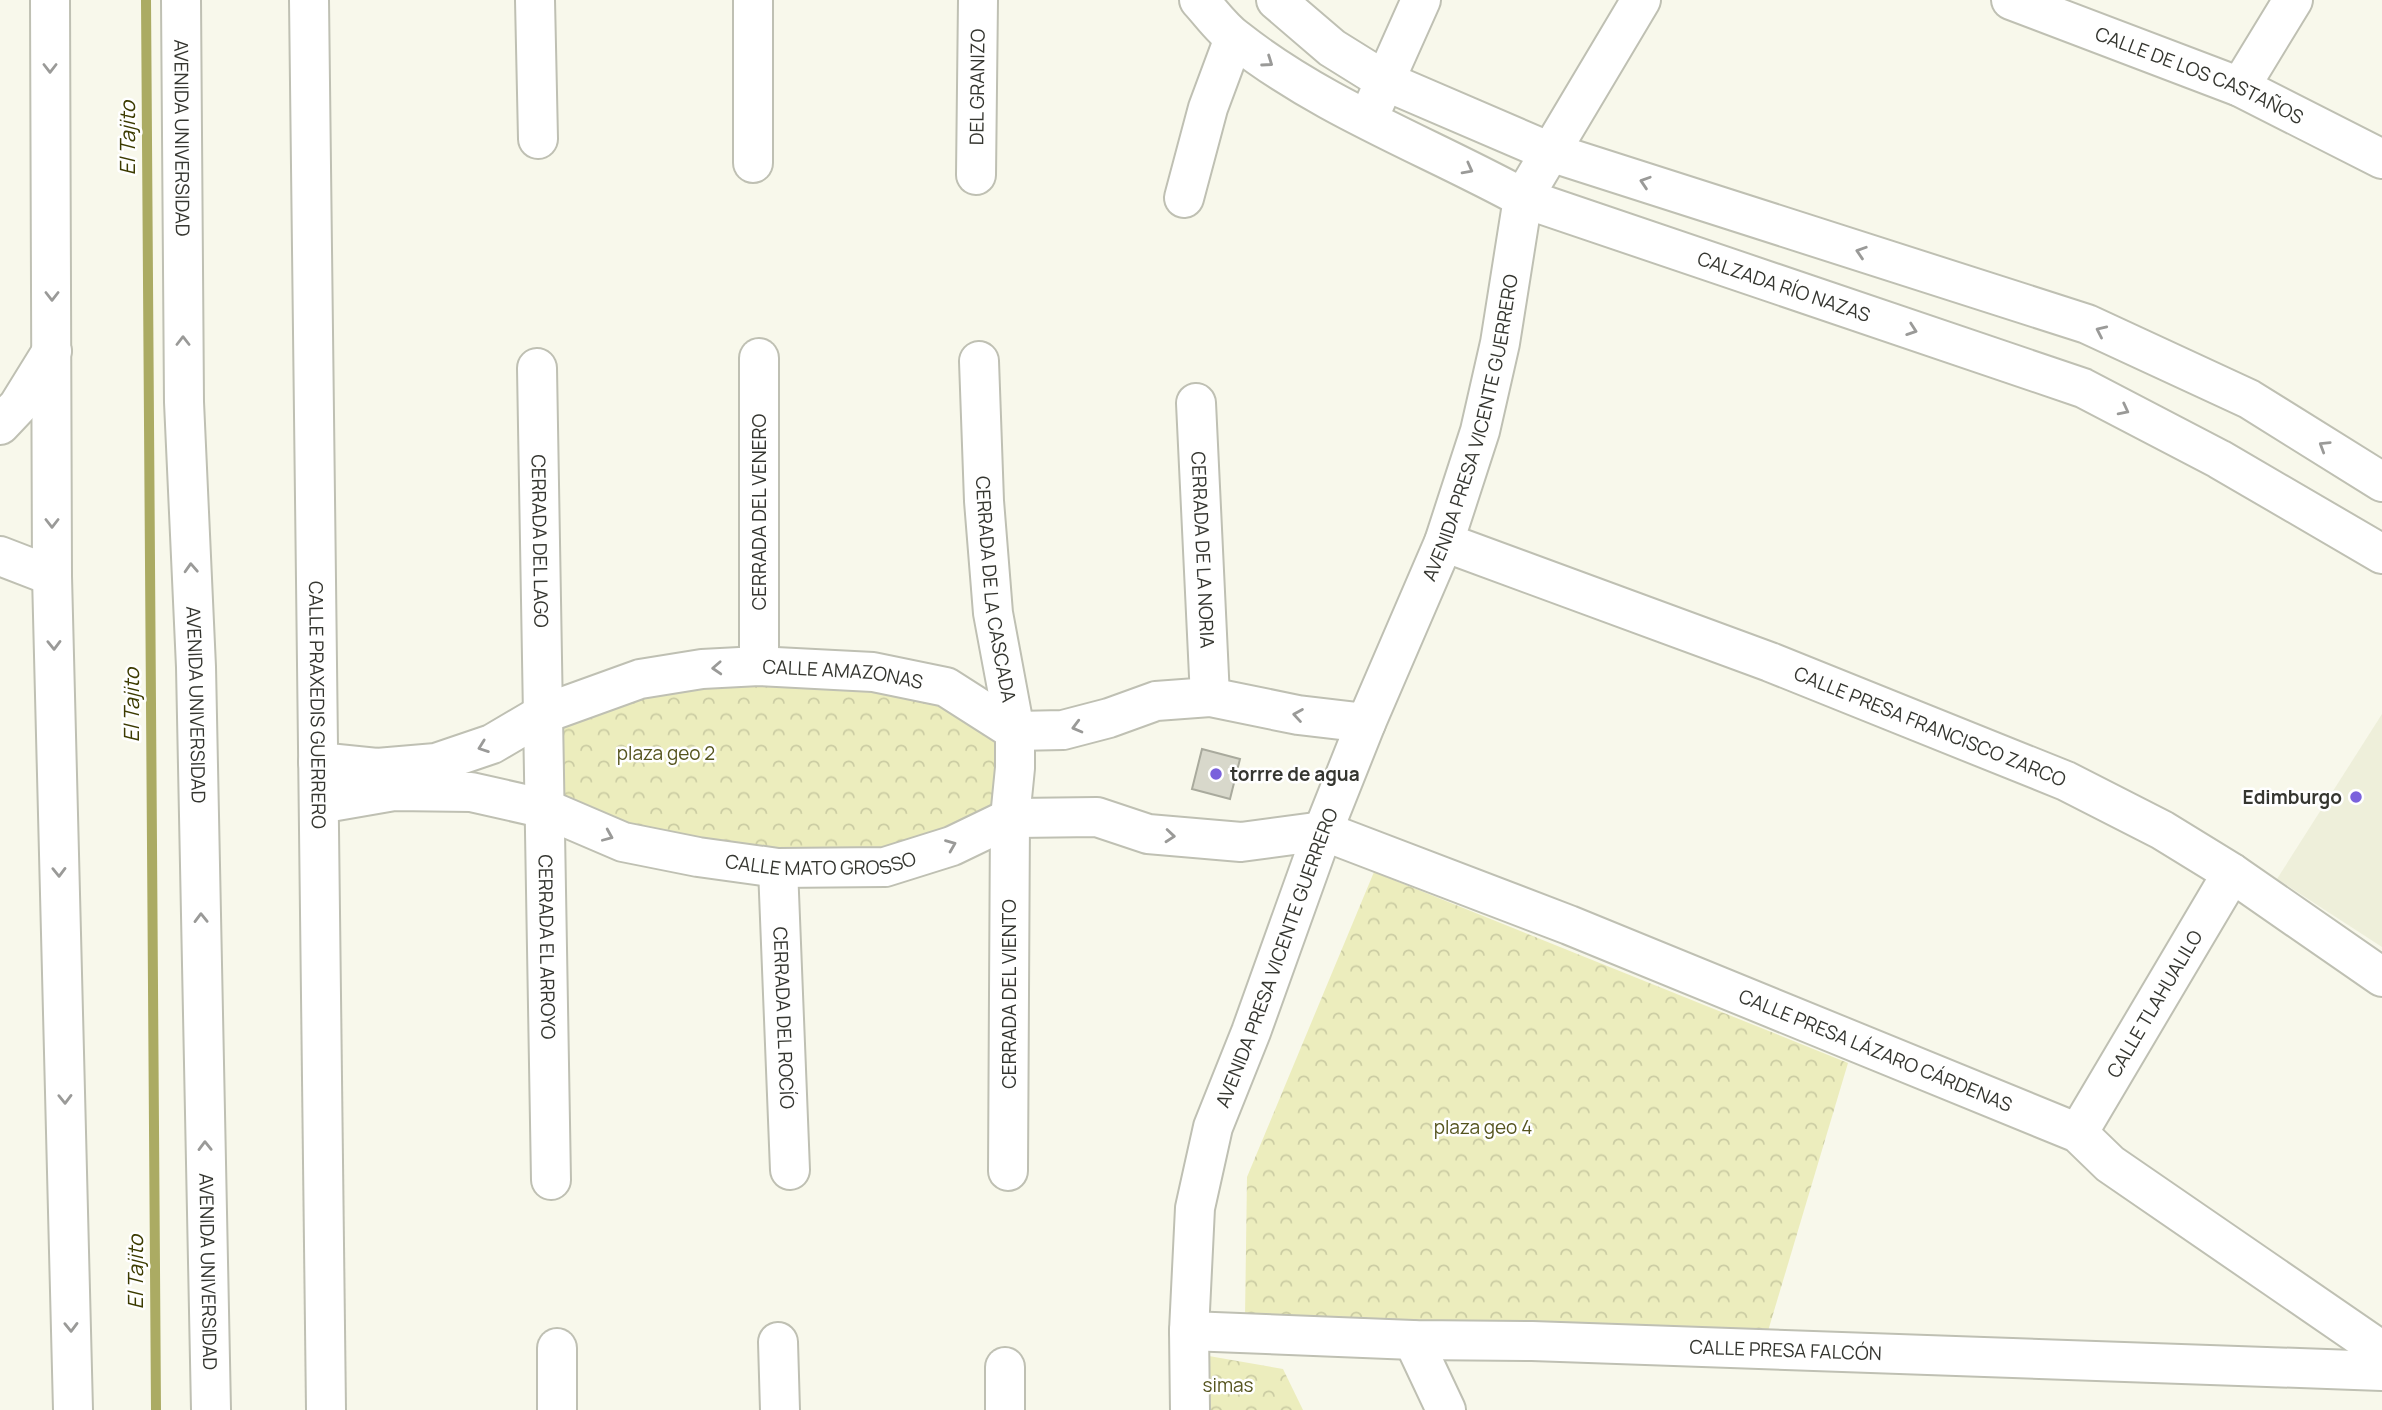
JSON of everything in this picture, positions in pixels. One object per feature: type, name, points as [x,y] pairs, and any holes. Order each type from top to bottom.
[{"type":"street","points":[[50,0],[52,576],[73,1410]]},
{"type":"street","name":"AVENIDA UNIVERSIDAD","points":[[181,0],[184,402],[196,667],[211,1410]]},
{"type":"street","name":"CALLE PRAXEDIS GUERRERO","points":[[309,0],[326,1410]]},
{"type":"street","points":[[535,0],[538,139]]},
{"type":"street","points":[[753,163],[754,0]]},
{"type":"street","name":"DEL GRANIZO","points":[[976,175],[978,0]]},
{"type":"street","name":"CALZADA RÍO NAZAS","points":[[1199,0],[1234,38],[1284,73],[1368,120],[1523,198],[2083,388],[2220,459],[2382,554]]},
{"type":"street","points":[[1276,0],[1332,48],[1385,81],[1550,152],[2087,324],[2249,399],[2382,482]]},
{"type":"street","points":[[1368,120],[1421,0]]},
{"type":"street","points":[[1523,198],[1641,0]]},
{"type":"street","name":"CALLE DE LOS CASTAÑOS","points":[[2011,0],[2240,87],[2382,159]]},
{"type":"street","points":[[2240,87],[2293,0]]},
{"type":"street","points":[[1184,198],[1208,108],[1234,38]]},
{"type":"street","name":"AVENIDA PRESA VICENTE GUERRERO","points":[[1190,1410],[1189,1331],[1195,1208],[1213,1127],[1251,1032],[1323,831],[1444,542],[1483,418],[1500,343],[1523,198]]},
{"type":"street","points":[[0,425],[18,406],[52,351]]},
{"type":"street","name":"CERRADA DEL VENERO","points":[[759,358],[759,666]]},
{"type":"street","name":"CERRADA DE LA CASCADA","points":[[979,361],[984,501],[993,613],[1015,731],[1015,768],[1010,818]]},
{"type":"street","name":"CERRADA DEL LAGO","points":[[537,368],[543,714]]},
{"type":"street","name":"CERRADA DE LA NORIA","points":[[1196,403],[1210,697]]},
{"type":"street","name":"CALLE PRESA FRANCISCO ZARCO","points":[[1444,542],[1770,662],[2066,781],[2162,830],[2232,873],[2382,977]]},
{"type":"street","points":[[0,556],[52,576]]},
{"type":"street","name":"CALLE AMAZONAS","points":[[318,762],[377,768],[436,763],[492,744],[543,714],[640,679],[702,669],[759,666],[873,672],[946,687],[1015,731]]},
{"type":"street","points":[[1015,731],[1063,730],[1109,718],[1156,701],[1210,697],[1298,715],[1366,723]]},
{"type":"street","name":"CERRADA EL ARROYO","points":[[543,714],[551,1180]]},
{"type":"street","name":"CALLE MATO GROSSO","points":[[319,804],[394,791],[471,793],[546,809],[623,842],[698,857],[778,867],[885,867],[951,846],[1010,818],[1097,817],[1149,834],[1241,842],[1323,831]]},
{"type":"street","name":"CERRADA DEL VIENTO","points":[[1008,1171],[1010,818]]},
{"type":"street","name":"CALLE PRESA LÁZARO CÁRDENAS","points":[[1323,831],[1569,925],[2078,1133],[2110,1164],[2382,1351]]},
{"type":"street","name":"CERRADA DEL ROCÍO","points":[[778,867],[790,1170]]},
{"type":"street","name":"CALLE TLAHUALILO","points":[[2078,1133],[2232,873]]},
{"type":"street","name":"CALLE PRESA FALCÓN","points":[[1189,1331],[2382,1371]]},
{"type":"street","points":[[1413,1340],[1446,1410]]},
{"type":"street","points":[[778,1342],[780,1410]]},
{"type":"street","points":[[557,1348],[557,1410]]},
{"type":"street","points":[[1005,1367],[1005,1410]]},
{"type":"shaded area","name":"Edimburgo","points":[[2382,714],[2382,947],[2277,879]]},
{"type":"green space","name":"plaza geo 2","points":[[760,671],[1009,713],[1007,819],[882,863],[776,864],[550,805],[549,716]]},
{"type":"green space","name":"plaza geo 4","points":[[1374,872],[1848,1063],[1768,1331],[1245,1318],[1247,1177]]},
{"type":"green space","name":"simas","points":[[1203,1355],[1283,1369],[1303,1410],[1203,1410]]},
{"type":"building","name":"torrre de agua","points":[[1202,749],[1240,759],[1230,799],[1192,789]]},
{"type":"waterway","name":"El Tajito","points":[[146,0],[156,1410]]},
{"type":"place","name":"torrre de agua","points":[[1216,774]]},
{"type":"place","name":"Edimburgo","points":[[2356,797]]}]
